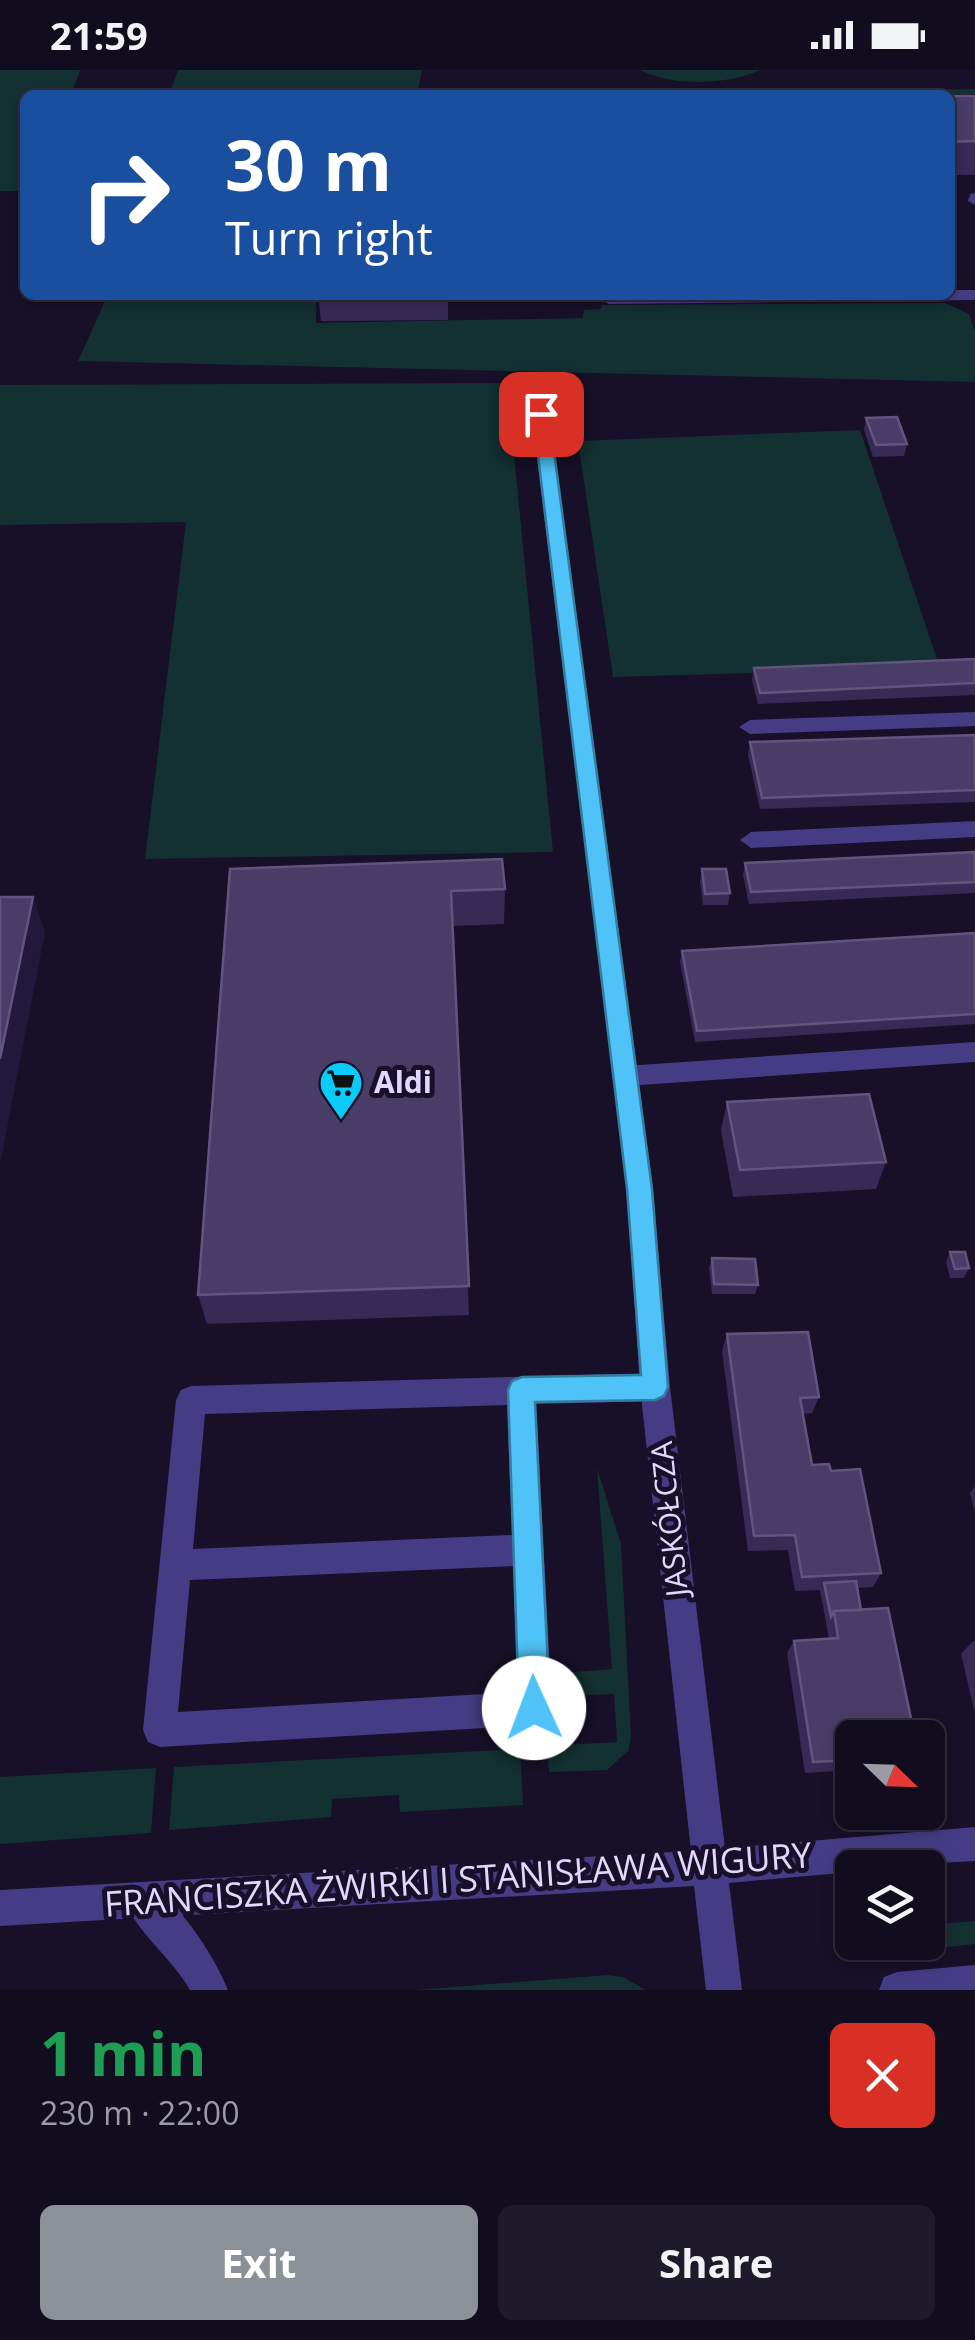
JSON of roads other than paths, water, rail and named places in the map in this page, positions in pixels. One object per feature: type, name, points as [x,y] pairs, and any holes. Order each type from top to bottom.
[{"type":"street","name":"JASKÓŁCZA","points":[[538,393],[640,1189],[655,1387],[724,1990]]},
{"type":"street","points":[[750,727],[975,718]]},
{"type":"street","points":[[751,840],[975,829]]},
{"type":"street","points":[[626,1076],[975,1052]]},
{"type":"street","points":[[522,1390],[534,1708],[160,1730],[191,1400],[522,1390],[655,1387]]},
{"type":"street","points":[[176,1565],[528,1550]]},
{"type":"street","name":"FRANCISZKA ŻWIRKI I STANISŁAWA WIGURY","points":[[0,1908],[711,1869],[975,1844]]},
{"type":"street","points":[[142,1900],[190,1954],[210,1990]]},
{"type":"street","points":[[897,1990],[975,1983]]},
{"type":"place","name":"Aldi","points":[[341,1121]]}]
